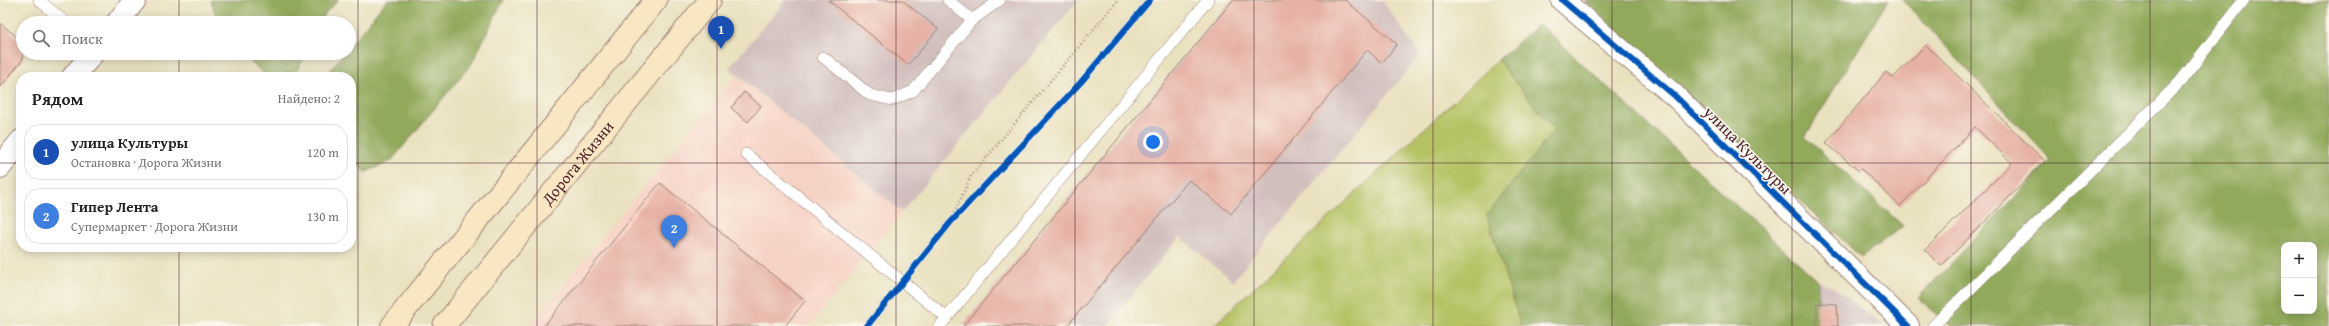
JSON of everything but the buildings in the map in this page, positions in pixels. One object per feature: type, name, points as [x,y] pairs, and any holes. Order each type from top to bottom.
[{"type":"main road","points":[[392,326],[656,0]]},
{"type":"main road","name":"Дорога Жизни","points":[[444,326],[710,0]]},
{"type":"street","points":[[122,16],[135,0]]},
{"type":"street","name":"улица Культуры","points":[[1562,0],[1675,96],[1908,326]]},
{"type":"street","points":[[77,72],[87,60]]},
{"type":"street","points":[[0,167],[16,147]]},
{"type":"lane","points":[[39,0],[58,16]]},
{"type":"lane","points":[[948,0],[972,20]]},
{"type":"lane","points":[[823,56],[870,95],[892,100],[913,91],[972,20],[1000,0]]},
{"type":"lane","points":[[746,154],[944,322],[1208,0]]},
{"type":"lane","points":[[1932,326],[2180,82],[2244,0]]},
{"type":"path","points":[[950,223],[971,176],[1118,0]]},
{"type":"path","points":[[950,223],[966,206]]},
{"type":"shaded area","points":[[786,0],[1078,0],[902,212],[729,68]]},
{"type":"shaded area","points":[[1231,0],[1382,0],[1420,55],[1233,281],[1180,237],[1106,326],[962,326]]},
{"type":"shaded area","points":[[736,75],[902,212],[809,326],[530,326]]},
{"type":"shaded area","points":[[1818,281],[1835,288],[1883,326],[1818,326]]},
{"type":"green space","points":[[211,0],[339,0],[324,16],[216,16]]},
{"type":"green space","points":[[387,0],[503,0],[472,63],[391,161],[366,172],[356,164],[356,72],[329,72],[338,60],[356,60],[356,38]]},
{"type":"green space","points":[[1584,0],[1888,0],[1805,137],[1903,226],[1861,257]]},
{"type":"green space","points":[[1903,0],[2329,0],[2329,326],[1951,326],[1918,298],[2051,160]]},
{"type":"green space","points":[[1539,24],[1818,281],[1818,326],[1521,326],[1487,215],[1554,130],[1498,60]]},
{"type":"green space","points":[[248,60],[302,60],[298,69],[290,72],[261,71]]},
{"type":"green space","points":[[1498,60],[1555,130],[1487,215],[1521,326],[1213,326]]},
{"type":"cycle path","points":[[867,326],[950,223],[1081,82],[1150,0]]},
{"type":"cycle path","points":[[1562,0],[1675,96],[1908,326]]},
{"type":"place","name":"улица Культуры","points":[[721,49]]},
{"type":"place","name":"Гипер Лента","points":[[674,248]]}]
